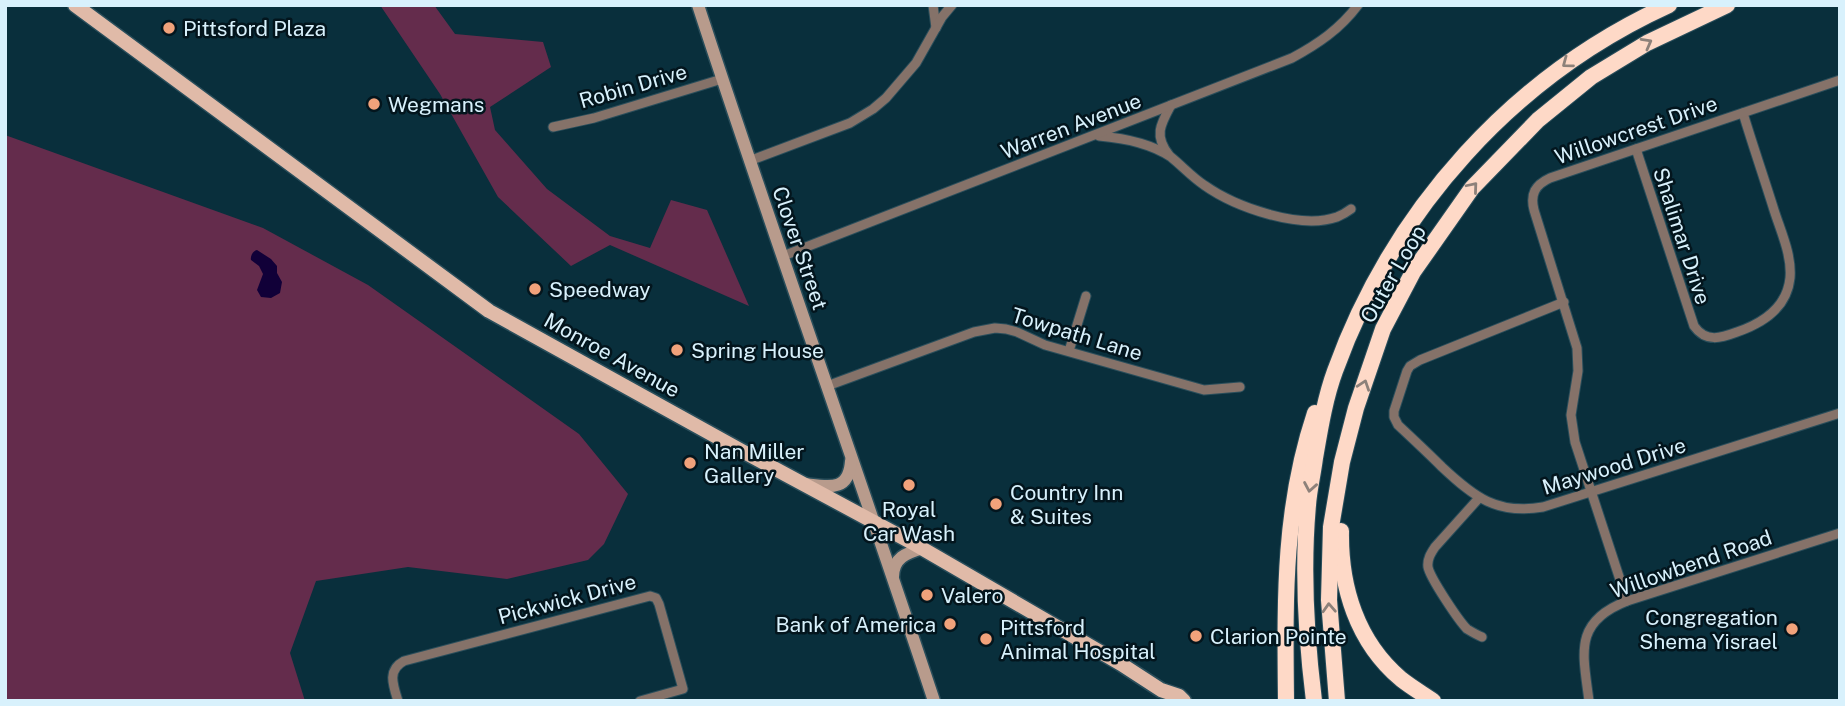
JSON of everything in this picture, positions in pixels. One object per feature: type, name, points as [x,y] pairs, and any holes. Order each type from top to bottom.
[{"type":"highway","name":"Outer Loop","points":[[1314,701],[1305,587],[1308,503],[1334,373],[1374,280],[1421,208],[1474,143],[1524,96],[1581,52],[1669,5]]},
{"type":"highway","name":"Outer Loop","points":[[1337,701],[1329,600],[1331,527],[1342,462],[1356,408],[1383,329],[1413,272],[1472,188],[1538,120],[1591,77],[1647,43],[1727,5]]},
{"type":"highway","points":[[1286,700],[1288,544],[1294,493],[1308,434],[1321,397],[1334,373]]},
{"type":"highway","points":[[1342,462],[1342,563],[1354,614],[1381,657],[1402,679],[1433,701]]},
{"type":"main road","name":"Monroe Avenue","points":[[75,5],[489,311],[923,548],[1121,664],[1164,695],[1179,696],[1184,701]]},
{"type":"main road","name":"Clover Street","points":[[698,5],[934,701]]},
{"type":"main road","points":[[803,484],[841,484],[849,474],[851,458]]},
{"type":"main road","points":[[893,577],[893,570],[900,557],[906,552],[923,548]]},
{"type":"street","points":[[933,5],[936,29]]},
{"type":"street","points":[[749,161],[866,114],[886,98],[904,78],[952,5]]},
{"type":"street","name":"Warren Avenue","points":[[783,256],[1273,65],[1306,50],[1339,28],[1358,5]]},
{"type":"street","name":"Robin Drive","points":[[553,127],[594,118],[722,79]]},
{"type":"street","name":"Willowcrest Drive","points":[[1627,601],[1572,430],[1572,401],[1578,355],[1532,204],[1532,194],[1543,181],[1550,178],[1840,80]]},
{"type":"street","points":[[1171,106],[1163,120],[1160,144],[1170,157],[1215,192],[1262,213],[1295,219],[1320,220],[1338,217],[1351,209]]},
{"type":"street","name":"Shalimar Drive","points":[[1636,149],[1694,327],[1702,335],[1719,338],[1753,327],[1767,319],[1783,300],[1790,277],[1788,252],[1743,113]]},
{"type":"street","points":[[1093,136],[1118,138],[1148,146],[1170,157]]},
{"type":"street","points":[[1069,351],[1086,296]]},
{"type":"street","name":"Maywood Drive","points":[[1564,302],[1420,360],[1407,371],[1394,411],[1395,420],[1455,479],[1479,498],[1504,507],[1533,509],[1559,503],[1840,413]]},
{"type":"street","name":"Towpath Lane","points":[[827,386],[995,328],[1017,332],[1045,345],[1204,390],[1240,387]]},
{"type":"street","points":[[1479,498],[1435,547],[1428,566],[1433,580],[1462,622],[1482,637]]},
{"type":"street","name":"Willowbend Road","points":[[1589,701],[1584,646],[1591,626],[1602,614],[1627,601],[1840,533]]},
{"type":"street","name":"Pickwick Drive","points":[[398,701],[392,677],[399,663],[653,596],[659,604],[683,689],[640,701]]},
{"type":"shaded area","points":[[380,5],[434,5],[455,34],[543,42],[551,67],[490,107],[495,130],[547,189],[610,236],[650,248],[671,200],[707,210],[749,306],[610,245],[571,266],[498,197],[440,94]]},
{"type":"shaded area","points":[[5,135],[263,228],[368,285],[579,434],[628,494],[604,544],[588,560],[507,579],[408,567],[316,581],[290,653],[305,701],[5,701]]},
{"type":"shaded area","points":[[257,250],[277,266],[282,282],[280,293],[271,298],[261,297],[257,290],[263,274],[259,266],[251,260],[251,255]]},
{"type":"place","name":"Pittsford Plaza","points":[[169,28]]},
{"type":"place","name":"Wegmans","points":[[374,104]]},
{"type":"place","name":"Speedway","points":[[535,289]]},
{"type":"place","name":"Spring House","points":[[677,350]]},
{"type":"place","name":"Nan Miller Gallery","points":[[690,463]]},
{"type":"place","name":"Royal Car Wash","points":[[909,485]]},
{"type":"place","name":"Country Inn & Suites","points":[[996,504]]},
{"type":"place","name":"Valero","points":[[927,595]]},
{"type":"place","name":"Bank of America","points":[[950,624]]},
{"type":"place","name":"Congregation Shema Yisrael","points":[[1792,629]]},
{"type":"place","name":"Clarion Pointe","points":[[1196,636]]},
{"type":"place","name":"Pittsford Animal Hospital","points":[[986,639]]}]
